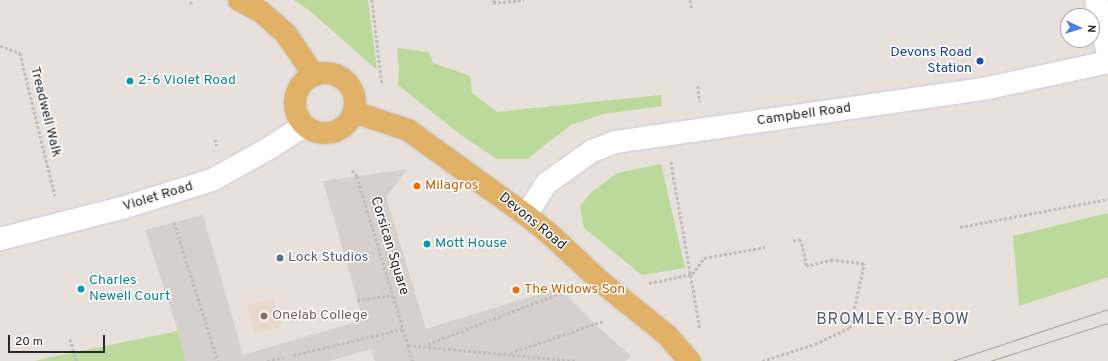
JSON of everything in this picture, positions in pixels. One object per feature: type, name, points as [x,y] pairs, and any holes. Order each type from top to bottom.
[{"type":"main road","points":[[239,0],[260,11],[286,34],[314,75]]},
{"type":"main road","points":[[327,73],[340,77],[350,86],[355,99],[354,112],[344,126],[337,131],[320,133],[305,125],[299,118],[296,108],[296,98],[302,85],[314,75],[327,73]]},
{"type":"main road","name":"Devons Road","points":[[354,112],[408,130],[526,215],[553,237],[600,281],[667,335],[690,361]]},
{"type":"street","points":[[1096,0],[1108,54]]},
{"type":"street","name":"Campbell Road","points":[[526,215],[547,183],[592,151],[615,142],[981,90],[1108,62]]},
{"type":"street","name":"Violet Road","points":[[0,239],[122,208],[212,180],[268,149],[305,125]]},
{"type":"path","points":[[190,4],[192,0]]},
{"type":"path","points":[[372,0],[382,84]]},
{"type":"path","points":[[495,0],[493,3],[524,0]]},
{"type":"path","points":[[690,0],[692,9]]},
{"type":"path","name":"Treadwell Walk","points":[[0,46],[20,54],[55,196]]},
{"type":"path","points":[[671,159],[692,274],[701,337]]},
{"type":"path","name":"Corsican Square","points":[[352,170],[357,176],[413,361]]},
{"type":"path","points":[[960,227],[1108,199]]},
{"type":"path","points":[[173,220],[218,361]]},
{"type":"path","points":[[762,361],[815,344],[850,328],[864,264],[832,260],[806,266],[801,240],[791,241]]},
{"type":"path","points":[[643,285],[692,274],[704,258],[765,247]]},
{"type":"path","points":[[426,345],[571,289]]},
{"type":"path","points":[[357,300],[393,295]]},
{"type":"path","points":[[508,354],[604,321]]},
{"type":"path","points":[[293,355],[404,329]]},
{"type":"path","points":[[70,338],[77,361]]},
{"type":"path","points":[[408,345],[426,345],[576,361]]},
{"type":"path","points":[[267,361],[284,357]]},
{"type":"shaded area","points":[[408,169],[386,197],[426,329],[559,288],[595,324],[631,356],[625,361],[375,361],[371,349],[329,361],[185,361],[178,331],[145,230],[203,215],[243,355],[363,320],[323,181]]},
{"type":"shaded area","name":"Onelab College","points":[[273,298],[281,327],[255,334],[247,305]]},
{"type":"green space","points":[[294,0],[368,0],[377,70],[310,11]]},
{"type":"green space","points":[[397,48],[429,52],[433,63],[470,76],[472,93],[497,112],[661,95],[662,106],[604,114],[571,125],[527,159],[497,159],[461,135],[398,85],[399,69]]},
{"type":"green space","points":[[661,164],[685,268],[642,275],[584,228],[580,206],[592,192],[617,173]]},
{"type":"green space","points":[[1108,213],[1108,277],[1019,306],[1013,236]]},
{"type":"green space","points":[[178,331],[186,361],[35,361],[52,357]]},
{"type":"tram line","points":[[952,361],[1108,309]]},
{"type":"tram line","points":[[990,361],[1108,323]]},
{"type":"place","name":"Devons Road Station","points":[[980,61]]},
{"type":"place","name":"2-6 Violet Road","points":[[130,81]]},
{"type":"place","name":"Milagros","points":[[417,186]]},
{"type":"place","name":"Mott House","points":[[427,244]]},
{"type":"place","name":"Lock Studios","points":[[280,258]]},
{"type":"place","name":"Charles Newell Court","points":[[81,289]]},
{"type":"place","name":"The Widows Son","points":[[516,290]]},
{"type":"place","name":"Onelab College","points":[[264,316]]},
{"type":"district","name":"BROMLEY-BY-BOW","points":[[893,320]]}]
